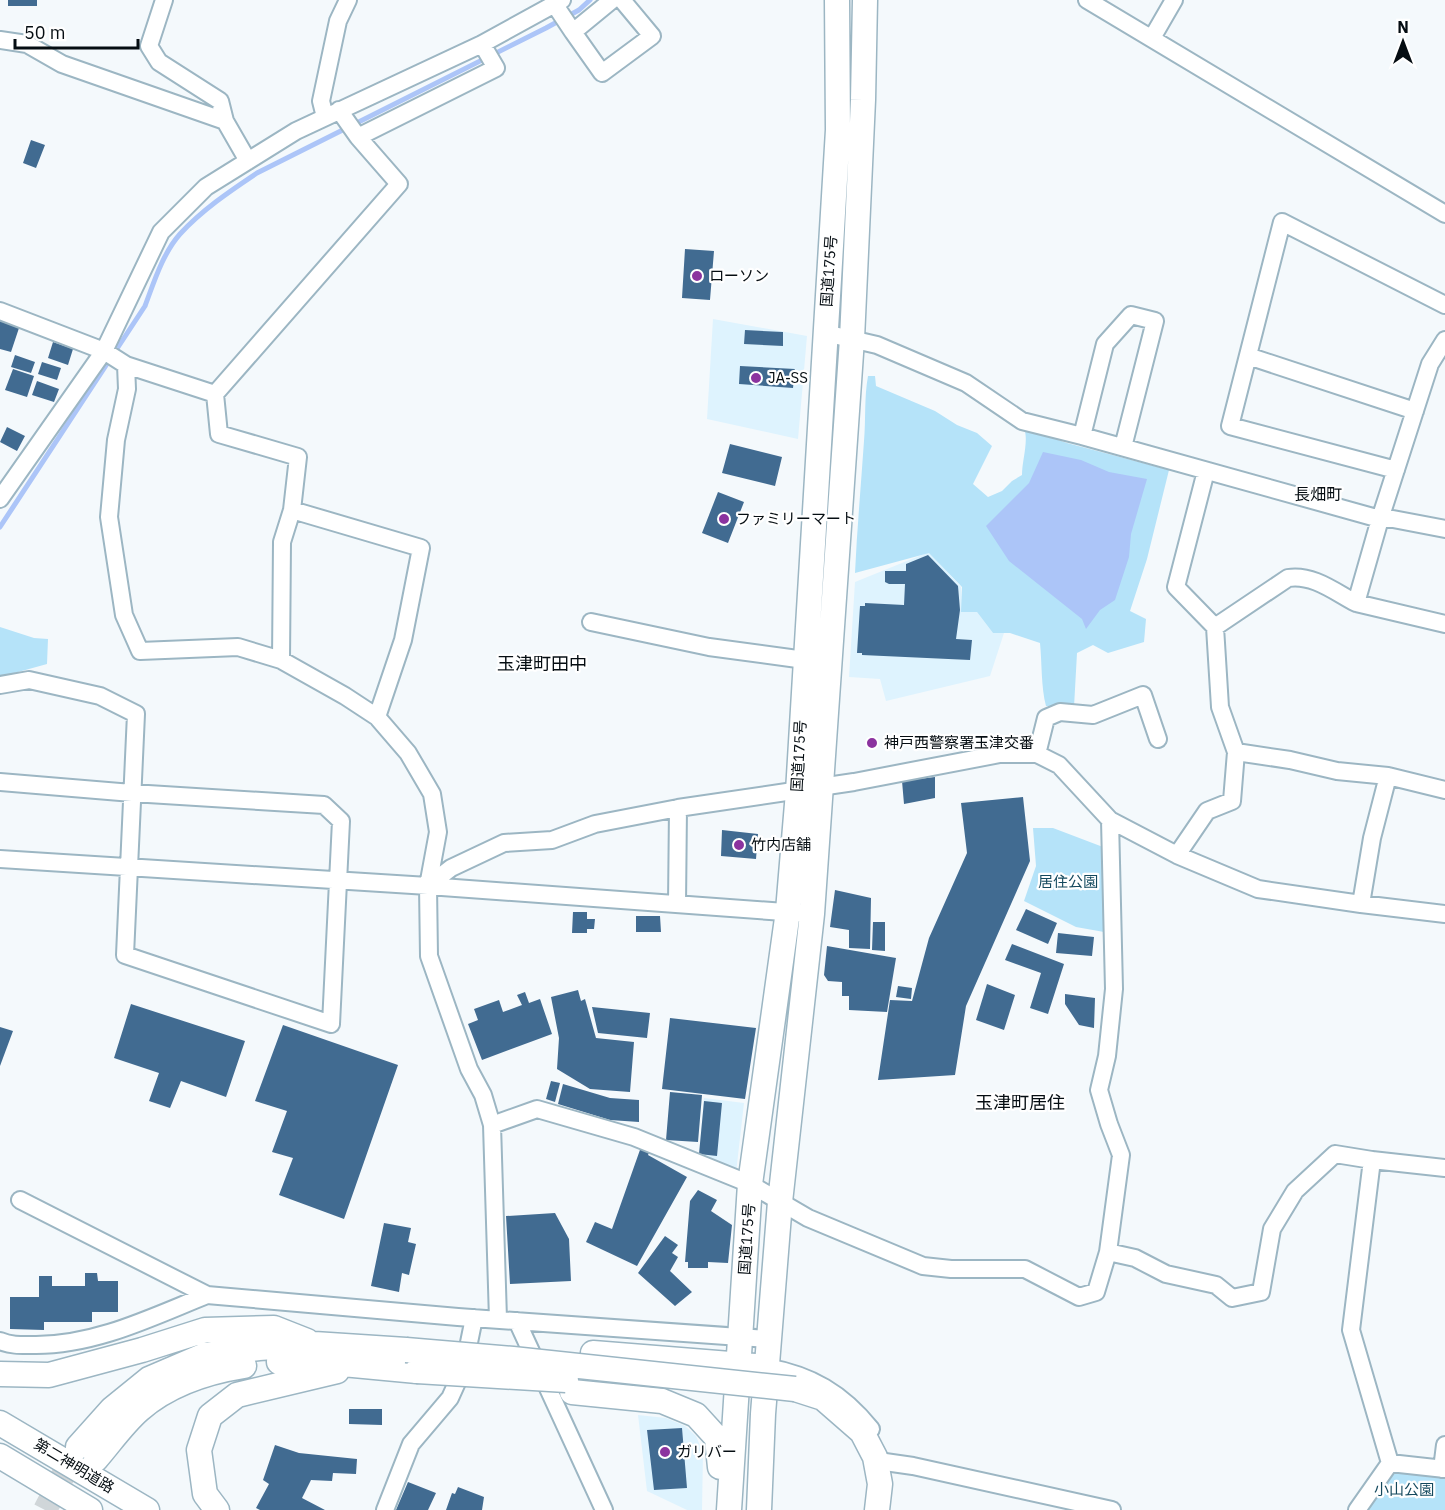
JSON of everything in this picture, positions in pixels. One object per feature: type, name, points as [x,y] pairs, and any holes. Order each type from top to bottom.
[{"type":"highway","name":"国道175号","points":[[759,1510],[766,1367],[780,1202],[812,914],[805,660],[838,130],[837,0]]},
{"type":"highway","name":"国道175号","points":[[729,1507],[750,1184],[788,912],[809,789],[852,339],[863,112],[865,0]]},
{"type":"highway","points":[[0,1374],[49,1375],[205,1330],[274,1328],[314,1344],[535,1378],[684,1390],[796,1395],[831,1420],[854,1448],[866,1484],[862,1510]]},
{"type":"highway","points":[[314,1344],[205,1355],[149,1379],[112,1409],[87,1453],[139,1410],[175,1385],[214,1371],[273,1363],[311,1361],[357,1366]]},
{"type":"highway","points":[[217,1510],[206,1494],[199,1450],[210,1416],[237,1395],[357,1366],[411,1360],[513,1359],[593,1353],[766,1367]]},
{"type":"highway","points":[[513,1359],[823,1398],[862,1432],[874,1457],[880,1484],[877,1510]]},
{"type":"highway","points":[[535,1378],[572,1392],[662,1401],[696,1415],[717,1438],[720,1466],[729,1507]]},
{"type":"highway","points":[[763,1414],[768,1445],[770,1510]]},
{"type":"highway","name":"第二神明道路","points":[[0,1423],[147,1510]]},
{"type":"highway","points":[[0,1458],[30,1491],[60,1510]]},
{"type":"highway","name":"第二神明道路","points":[[0,1458],[90,1510]]},
{"type":"street","points":[[164,0],[148,46],[159,62],[220,101],[225,121],[249,161]]},
{"type":"street","points":[[281,660],[282,542],[292,510],[298,457],[219,434],[215,394],[399,184],[358,137],[321,101],[338,21],[348,0]]},
{"type":"street","points":[[573,32],[612,0]]},
{"type":"street","points":[[0,499],[104,351],[161,232],[206,187],[296,131],[482,44],[558,2],[573,32],[602,73],[652,36],[622,0]]},
{"type":"street","points":[[1088,0],[1445,214]]},
{"type":"street","points":[[1152,38],[1174,0]]},
{"type":"street","points":[[0,40],[27,44],[62,64],[225,121]]},
{"type":"street","points":[[358,137],[496,68],[482,44]]},
{"type":"street","points":[[1396,470],[1230,426],[1282,222],[1445,305]]},
{"type":"street","points":[[0,311],[104,351],[126,365],[215,394]]},
{"type":"street","points":[[1082,435],[1105,344],[1131,315],[1155,321],[1123,447]]},
{"type":"street","points":[[825,333],[877,345],[966,383],[1022,421],[1082,435],[1380,519],[1393,519],[1445,529]]},
{"type":"street","points":[[1356,603],[1380,519],[1430,364],[1445,340]]},
{"type":"street","points":[[1248,356],[1415,411]]},
{"type":"street","points":[[126,365],[127,388],[116,440],[109,518],[124,615],[140,651],[238,647],[281,660],[377,717],[408,753],[432,794],[438,832],[428,886],[429,956],[469,1069],[483,1095],[492,1125],[498,1319]]},
{"type":"street","points":[[1177,855],[1207,811],[1233,801],[1236,752],[1220,707],[1215,627],[1176,587],[1206,471]]},
{"type":"street","points":[[292,510],[421,548],[403,640],[377,717]]},
{"type":"street","points":[[1215,627],[1288,578],[1310,578],[1356,603],[1445,624]]},
{"type":"street","points":[[591,622],[709,647],[805,660]]},
{"type":"street","points":[[0,685],[29,680],[100,696],[136,714],[132,793],[130,867],[125,956],[331,1024],[342,821],[324,805],[132,793],[0,782]]},
{"type":"street","points":[[1037,754],[1046,718],[1060,712],[1093,715],[1143,695],[1158,739]]},
{"type":"street","points":[[1236,752],[1290,760],[1337,771],[1388,776],[1445,790]]},
{"type":"street","points":[[428,886],[451,868],[504,843],[552,840],[595,824],[678,808],[809,789],[1000,754],[1037,754],[1059,765],[1110,820],[1177,855],[1258,889],[1445,914]]},
{"type":"street","points":[[1361,904],[1372,838],[1388,776]]},
{"type":"street","points":[[677,904],[678,808]]},
{"type":"street","points":[[492,1125],[537,1109],[634,1137],[750,1184],[807,1218],[923,1266],[951,1269],[1025,1269],[1079,1297],[1096,1293],[1108,1252],[1121,1155],[1108,1124],[1099,1090],[1107,1056],[1114,989],[1110,820]]},
{"type":"street","points":[[0,859],[428,886],[812,914]]},
{"type":"street","points":[[1108,1252],[1135,1258],[1166,1274],[1216,1285],[1232,1298],[1261,1293],[1272,1229],[1295,1191],[1335,1154],[1445,1168]]},
{"type":"street","points":[[1372,1160],[1351,1330],[1390,1463]]},
{"type":"street","points":[[20,1200],[207,1295],[474,1318],[769,1339]]},
{"type":"street","points":[[0,1341],[10,1345],[58,1345],[95,1338],[207,1295]]},
{"type":"street","points":[[385,1510],[411,1444],[450,1398],[464,1367],[474,1318]]},
{"type":"street","points":[[517,1321],[604,1510]]},
{"type":"street","points":[[766,1367],[789,1371],[837,1394],[858,1412],[878,1438],[885,1462],[886,1510]]},
{"type":"street","points":[[1390,1463],[1444,1469],[1445,1444]]},
{"type":"street","points":[[885,1462],[913,1466],[1112,1510]]},
{"type":"street","points":[[1358,1510],[1390,1463]]},
{"type":"shaded area","name":"JA-SS","points":[[713,319],[807,336],[798,439],[707,419]]},
{"type":"shaded area","points":[[1043,452],[1081,460],[1109,472],[1147,479],[1131,534],[1129,557],[1115,600],[1100,610],[1086,629],[1082,619],[1009,561],[986,526],[1029,483]]},
{"type":"shaded area","points":[[929,552],[961,587],[962,612],[977,612],[993,633],[1004,633],[990,676],[886,701],[880,679],[849,677],[855,582]]},
{"type":"shaded area","points":[[704,1098],[744,1103],[736,1173],[699,1156]]},
{"type":"shaded area","points":[[638,1415],[666,1418],[685,1426],[696,1436],[703,1453],[702,1510],[687,1510],[647,1491]]},
{"type":"green space","points":[[868,376],[875,376],[876,386],[935,411],[957,425],[977,433],[992,446],[973,484],[988,497],[1002,491],[1022,475],[1026,445],[1024,428],[1067,443],[1169,470],[1147,559],[1130,611],[1146,619],[1144,642],[1108,653],[1093,645],[1077,653],[1074,707],[1046,706],[1042,683],[1040,643],[1010,633],[993,633],[977,612],[961,612],[962,587],[929,553],[855,573]]},
{"type":"green space","points":[[0,627],[34,638],[48,639],[47,664],[0,677]]},
{"type":"green space","name":"居住公園","points":[[1033,828],[1053,828],[1103,847],[1104,932],[1076,927],[1024,901],[1036,866]]},
{"type":"green space","name":"小山公園","points":[[1398,1471],[1445,1476],[1445,1510],[1362,1510],[1389,1475]]},
{"type":"building","points":[[8,0],[37,0],[37,6],[8,6]]},
{"type":"building","points":[[31,140],[45,145],[36,168],[23,163]]},
{"type":"building","points":[[685,249],[714,251],[710,300],[682,298]]},
{"type":"building","points":[[0,321],[19,328],[11,352],[0,349]]},
{"type":"building","points":[[745,330],[783,332],[783,346],[744,344]]},
{"type":"building","points":[[53,342],[73,349],[68,365],[48,358]]},
{"type":"building","points":[[15,355],[35,362],[31,373],[11,367]]},
{"type":"building","points":[[42,362],[61,368],[57,380],[38,374]]},
{"type":"building","points":[[740,366],[795,369],[793,388],[739,384]]},
{"type":"building","points":[[13,369],[34,376],[27,397],[5,390]]},
{"type":"building","points":[[37,381],[59,389],[54,402],[32,395]]},
{"type":"building","points":[[7,427],[25,436],[17,451],[0,442]]},
{"type":"building","points":[[730,444],[782,457],[775,486],[722,473]]},
{"type":"building","points":[[718,492],[744,502],[728,543],[702,533]]},
{"type":"building","points":[[928,555],[958,586],[960,610],[956,639],[972,640],[970,660],[857,653],[860,606],[865,606],[865,603],[904,605],[905,584],[885,582],[885,571],[906,571],[906,564]]},
{"type":"building","points":[[935,777],[935,798],[904,804],[902,781]]},
{"type":"building","points":[[1023,797],[1030,861],[966,1006],[955,1075],[878,1080],[890,1000],[912,1001],[929,938],[967,853],[961,803]]},
{"type":"building","name":"竹内店舗","points":[[722,830],[758,834],[756,859],[721,856]]},
{"type":"building","points":[[835,890],[871,898],[870,949],[849,948],[849,930],[830,927]]},
{"type":"building","points":[[1026,909],[1057,923],[1048,944],[1016,930]]},
{"type":"building","points":[[573,912],[587,912],[587,919],[595,919],[594,929],[587,929],[587,933],[572,933]]},
{"type":"building","points":[[636,916],[660,916],[661,932],[636,932]]},
{"type":"building","points":[[873,922],[885,922],[885,951],[872,950]]},
{"type":"building","points":[[1058,933],[1094,937],[1092,956],[1056,953]]},
{"type":"building","points":[[1012,944],[1064,964],[1048,1014],[1030,1008],[1041,973],[1005,960]]},
{"type":"building","points":[[827,946],[896,958],[887,1012],[849,1010],[849,996],[842,996],[842,982],[828,981],[824,975]]},
{"type":"building","points":[[987,984],[1015,995],[1004,1030],[976,1020]]},
{"type":"building","points":[[898,986],[912,988],[911,999],[896,997]]},
{"type":"building","points":[[578,990],[581,1001],[585,999],[596,1038],[634,1042],[630,1092],[590,1089],[557,1069],[559,1038],[551,997]]},
{"type":"building","points":[[525,992],[529,1003],[540,999],[552,1034],[482,1060],[468,1024],[478,1020],[474,1009],[499,1000],[503,1012],[522,1005],[517,995]]},
{"type":"building","points":[[1065,994],[1095,998],[1094,1028],[1079,1025],[1065,1004]]},
{"type":"building","points":[[131,1004],[245,1041],[226,1097],[181,1081],[170,1108],[149,1101],[159,1073],[114,1058]]},
{"type":"building","points":[[592,1007],[650,1013],[647,1038],[598,1033]]},
{"type":"building","points":[[670,1018],[756,1028],[745,1099],[662,1089]]},
{"type":"building","points":[[283,1025],[398,1065],[344,1219],[279,1195],[293,1158],[272,1152],[287,1111],[255,1101]]},
{"type":"building","points":[[0,1027],[13,1031],[0,1066]]},
{"type":"building","points":[[551,1081],[560,1083],[555,1102],[546,1099]]},
{"type":"building","points":[[563,1084],[610,1098],[639,1100],[639,1122],[610,1120],[558,1104]]},
{"type":"building","points":[[670,1092],[702,1095],[698,1142],[666,1140]]},
{"type":"building","points":[[704,1101],[722,1103],[717,1156],[699,1154]]},
{"type":"building","points":[[641,1147],[651,1148],[648,1155],[687,1177],[637,1266],[586,1242],[595,1222],[612,1229]]},
{"type":"building","points":[[698,1190],[717,1200],[711,1211],[732,1225],[728,1263],[708,1262],[708,1268],[688,1268],[688,1262],[685,1262],[690,1201]]},
{"type":"building","points":[[555,1213],[569,1239],[571,1281],[510,1284],[506,1216]]},
{"type":"building","points":[[384,1223],[411,1228],[408,1242],[416,1244],[409,1275],[402,1273],[399,1292],[371,1286]]},
{"type":"building","points":[[665,1236],[678,1245],[672,1253],[678,1257],[670,1271],[692,1292],[675,1306],[638,1273]]},
{"type":"building","points":[[85,1273],[97,1273],[98,1281],[118,1281],[118,1312],[92,1312],[92,1322],[44,1322],[44,1330],[10,1329],[10,1297],[39,1297],[39,1276],[52,1276],[52,1286],[85,1286]]},
{"type":"building","points":[[349,1409],[382,1409],[382,1425],[349,1424]]},
{"type":"building","points":[[682,1428],[687,1488],[654,1490],[647,1430]]},
{"type":"building","points":[[275,1445],[299,1453],[357,1459],[356,1474],[333,1473],[332,1481],[311,1480],[302,1498],[325,1510],[260,1510],[256,1508],[269,1484],[263,1480]]},
{"type":"building","points":[[408,1482],[436,1493],[428,1510],[396,1510]]},
{"type":"building","points":[[458,1487],[484,1497],[482,1510],[446,1510],[452,1493],[455,1494]]},
{"type":"waterway","points":[[0,527],[145,306],[160,268],[174,242],[198,217],[257,173],[546,28],[579,10],[590,0]]},
{"type":"tunnel","points":[[45,1510],[78,1447]]},
{"type":"place","name":"ローソン","points":[[697,276]]},
{"type":"place","name":"JA-SS","points":[[756,378]]},
{"type":"place","name":"ファミリーマート","points":[[724,519]]},
{"type":"place","name":"神戸西警察署玉津交番","points":[[872,743]]},
{"type":"place","name":"竹内店舗","points":[[739,845]]},
{"type":"place","name":"ガリバー","points":[[665,1452]]},
{"type":"district","name":"長畑町","points":[[1318,494]]},
{"type":"district","name":"玉津町田中","points":[[542,664]]},
{"type":"district","name":"玉津町居住","points":[[1020,1103]]}]
